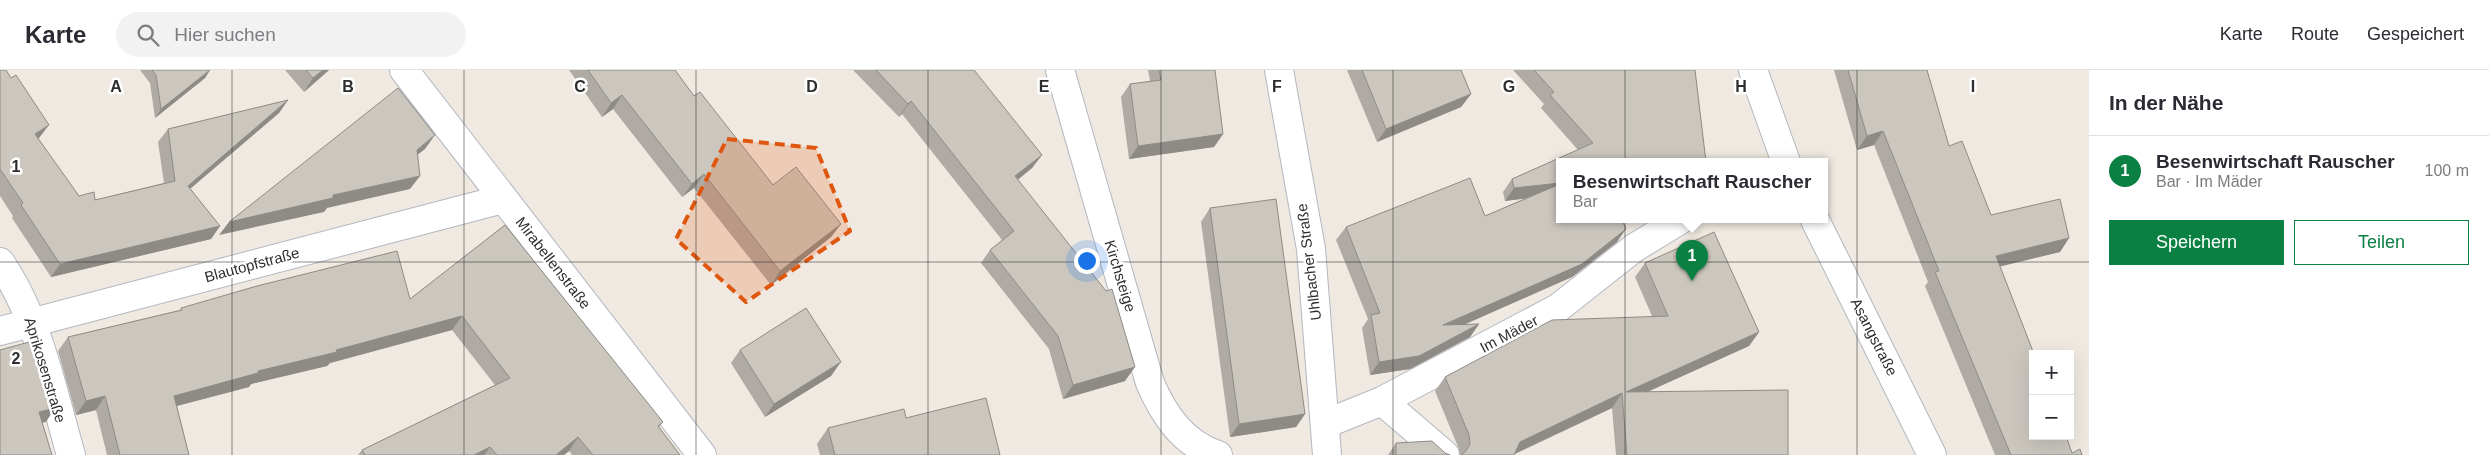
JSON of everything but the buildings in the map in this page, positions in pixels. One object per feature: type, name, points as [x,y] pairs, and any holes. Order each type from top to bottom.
[{"type":"street","name":"Mirabellenstraße","points":[[404,70],[702,455]]},
{"type":"street","name":"Kirchsteige","points":[[1060,70],[1150,383],[1162,409],[1176,428],[1205,451],[1218,455]]},
{"type":"street","name":"Uhlbacher Straße","points":[[1279,70],[1311,249],[1327,455]]},
{"type":"street","points":[[1753,70],[1781,158]]},
{"type":"street","name":"Blautopfstraße","points":[[0,331],[503,199]]},
{"type":"street","name":"Im Mäder","points":[[1324,424],[1382,402],[1558,308],[1634,248],[1675,223]]},
{"type":"street","name":"Asangstraße","points":[[1816,223],[1932,455]]},
{"type":"street","name":"Aprikosenstraße","points":[[0,262],[11,278],[32,323],[71,455]]},
{"type":"street","points":[[1382,402],[1445,455]]},
{"type":"highlighted area","points":[[727,139],[816,148],[850,231],[746,302],[676,239]]},
{"type":"place","name":"Besenwirtschaft Rauscher","points":[[1692,281]]}]
